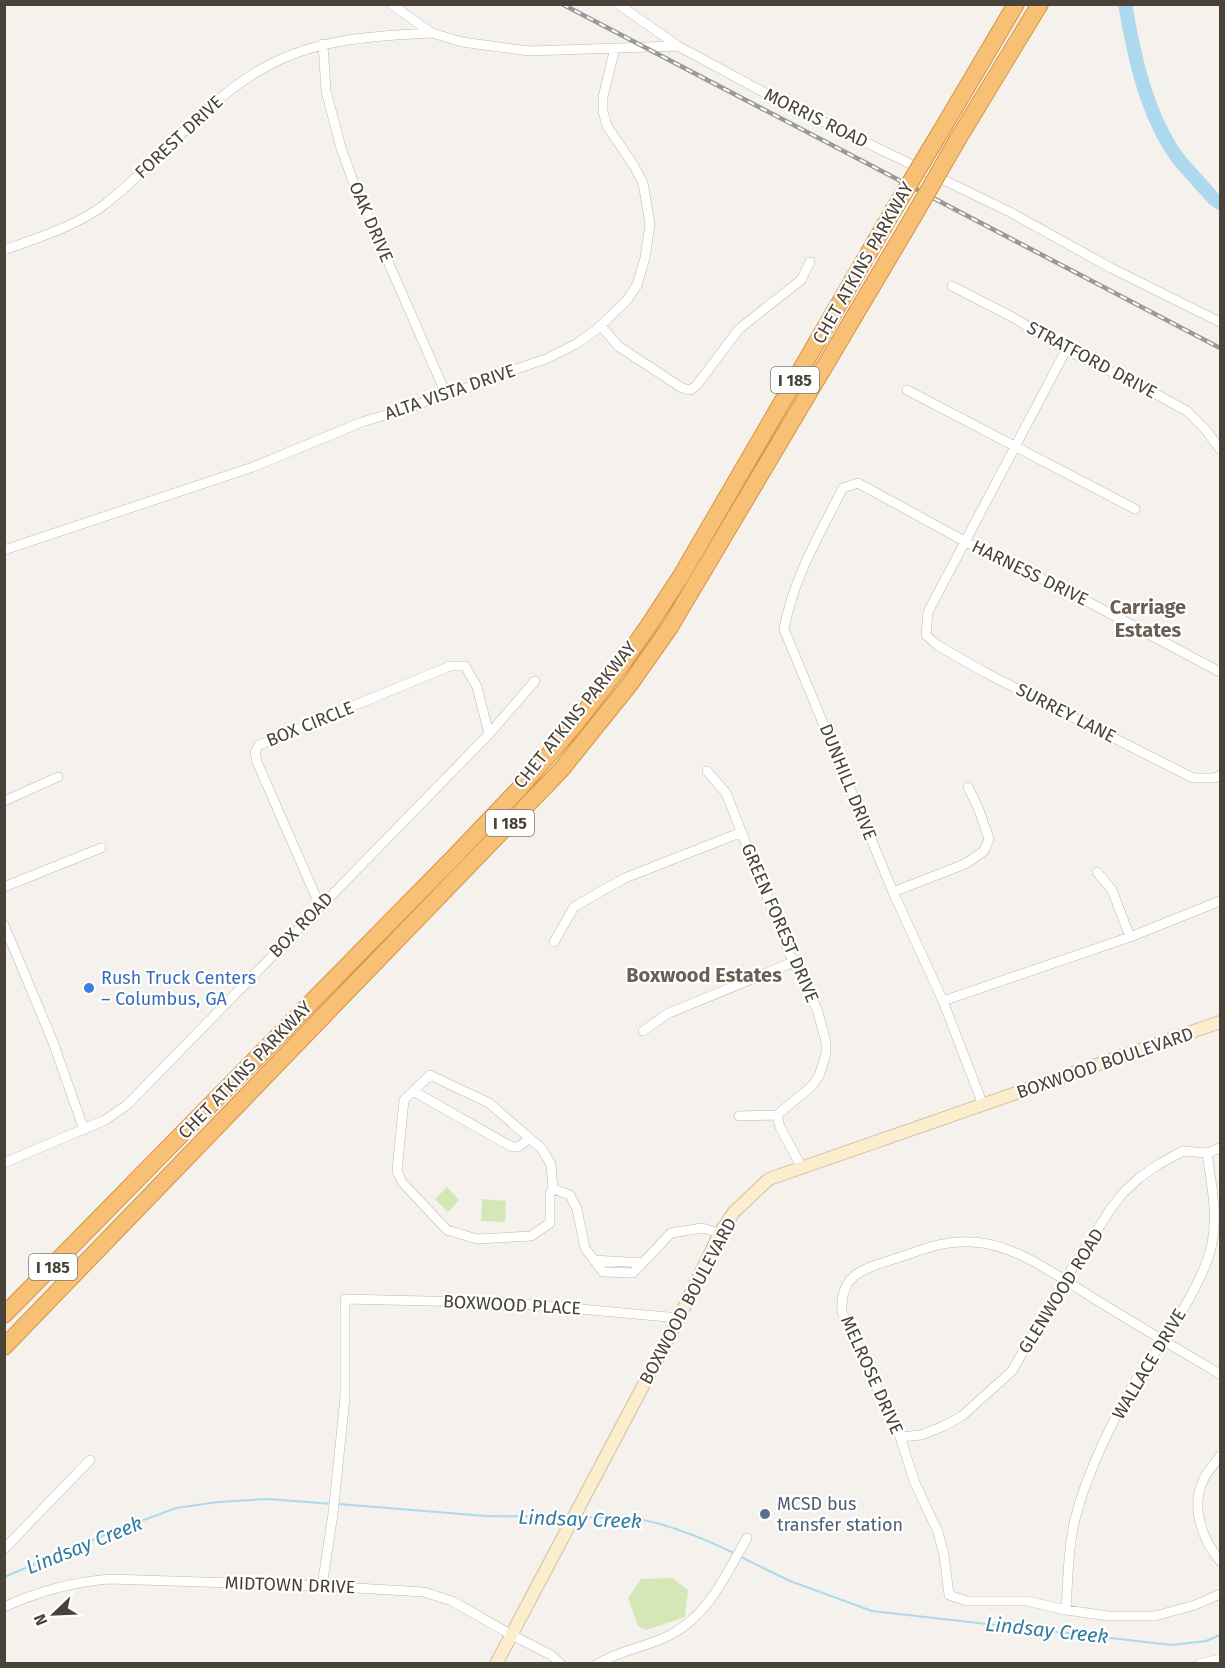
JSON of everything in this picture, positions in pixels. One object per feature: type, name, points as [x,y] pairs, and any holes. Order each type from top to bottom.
[{"type":"highway","name":"CHET ATKINS PARKWAY","points":[[4,1315],[518,790],[573,727],[624,661],[681,576],[1016,4]]},
{"type":"highway","name":"CHET ATKINS PARKWAY","points":[[4,1347],[561,771],[630,684],[676,617],[1040,4]]},
{"type":"highway","points":[[4,1301],[100,1218]]},
{"type":"highway","points":[[4,1359],[94,1256]]},
{"type":"street","points":[[391,4],[432,33],[462,42],[528,51],[678,46]]},
{"type":"street","name":"MORRIS ROAD","points":[[618,4],[678,46],[778,100],[1010,212],[1111,268],[1221,322]]},
{"type":"street","name":"FOREST DRIVE","points":[[4,250],[73,223],[103,206],[170,147],[212,104],[270,65],[323,44],[371,36],[432,33]]},
{"type":"street","name":"OAK DRIVE","points":[[323,44],[326,91],[340,148],[445,392]]},
{"type":"street","name":"ALTA VISTA DRIVE","points":[[4,550],[253,467],[362,422],[416,406],[445,392],[467,388],[546,359],[576,344],[601,326],[627,300],[637,285],[645,258],[650,224],[643,183],[607,126],[603,111],[603,97],[615,48]]},
{"type":"street","points":[[601,326],[618,346],[682,388],[690,390],[696,386],[739,329],[801,280],[810,262]]},
{"type":"street","name":"STRATFORD DRIVE","points":[[952,286],[1014,318],[1066,350],[1142,386],[1187,411],[1221,449]]},
{"type":"street","points":[[966,542],[1066,350]]},
{"type":"street","points":[[907,390],[1135,509]]},
{"type":"street","name":"DUNHILL DRIVE","points":[[872,490],[858,483],[843,488],[811,552],[788,610],[784,629],[893,892],[943,1001],[983,1105]]},
{"type":"street","name":"HARNESS DRIVE","points":[[872,490],[966,542],[1089,602],[1221,672]]},
{"type":"street","name":"SURREY LANE","points":[[966,542],[928,612],[927,635],[937,645],[986,673],[1193,778],[1215,778],[1221,775]]},
{"type":"street","name":"BOX CIRCLE","points":[[320,906],[261,772],[255,752],[259,745],[450,666],[465,666],[477,687],[489,734]]},
{"type":"street","name":"BOX ROAD","points":[[4,1163],[84,1130],[117,1113],[127,1105],[489,734],[535,681]]},
{"type":"street","name":"GREEN FOREST DRIVE","points":[[707,771],[726,793],[793,962],[817,1009],[824,1030],[826,1054],[819,1076],[812,1086],[777,1115]]},
{"type":"street","points":[[4,801],[58,777]]},
{"type":"street","points":[[893,892],[965,864],[984,851],[989,839],[968,787]]},
{"type":"street","points":[[554,942],[574,907],[625,878],[742,832]]},
{"type":"street","points":[[4,887],[101,848]]},
{"type":"street","points":[[1097,872],[1112,890],[1130,937]]},
{"type":"street","points":[[943,1001],[1130,937],[1221,901]]},
{"type":"street","points":[[4,925],[8,946],[49,1033],[84,1130]]},
{"type":"street","points":[[643,1031],[667,1014],[793,962]]},
{"type":"street","name":"BOXWOOD BOULEVARD","points":[[496,1664],[679,1318],[720,1233],[734,1212],[768,1179],[1221,1022]]},
{"type":"street","points":[[430,1075],[489,1103],[530,1138],[541,1148],[551,1164],[553,1189],[550,1194],[550,1224],[531,1236],[477,1239],[447,1230],[402,1182],[397,1171],[404,1100],[430,1075]]},
{"type":"street","points":[[413,1091],[512,1147],[518,1147],[530,1138]]},
{"type":"street","points":[[739,1116],[777,1115],[780,1127],[801,1166]]},
{"type":"street","name":"GLENWOOD ROAD","points":[[900,1437],[921,1435],[962,1416],[1012,1371],[1064,1281],[1112,1207],[1139,1178],[1183,1151],[1207,1153],[1221,1148]]},
{"type":"street","name":"WALLACE DRIVE","points":[[1066,1610],[1075,1520],[1096,1460],[1129,1391],[1163,1341],[1197,1283],[1207,1261],[1212,1244],[1213,1195],[1207,1153]]},
{"type":"street","points":[[553,1189],[570,1195],[577,1209],[585,1248],[603,1272],[633,1273],[671,1233],[702,1228],[720,1233]]},
{"type":"street","name":"MELROSE DRIVE","points":[[1066,1610],[1027,1601],[967,1601],[949,1595],[944,1555],[938,1532],[915,1484],[900,1437],[842,1312],[844,1289],[851,1279],[870,1265],[912,1251],[935,1245],[970,1241],[994,1245],[1037,1264],[1221,1374]]},
{"type":"street","points":[[594,1260],[643,1263]]},
{"type":"street","points":[[615,1262],[615,1272]]},
{"type":"street","name":"BOXWOOD PLACE","points":[[322,1586],[333,1514],[345,1398],[345,1299],[514,1303],[679,1318]]},
{"type":"street","points":[[1221,1456],[1207,1472],[1202,1482],[1198,1506],[1206,1540],[1221,1561]]},
{"type":"street","points":[[4,1549],[90,1460]]},
{"type":"street","points":[[597,1664],[615,1654],[669,1636],[691,1622],[710,1601],[744,1543]]},
{"type":"street","name":"MIDTOWN DRIVE","points":[[4,1607],[52,1588],[80,1581],[110,1579],[424,1592],[452,1601],[551,1655],[561,1664]]},
{"type":"street","points":[[1066,1610],[1108,1616],[1155,1616],[1195,1605],[1221,1594]]},
{"type":"street","points":[[1199,1664],[1221,1659]]},
{"type":"green space","points":[[447,1187],[459,1200],[448,1212],[435,1199]]},
{"type":"green space","points":[[482,1199],[506,1201],[505,1222],[481,1221]]},
{"type":"green space","points":[[672,1578],[688,1590],[685,1617],[646,1630],[638,1626],[628,1598],[641,1579]]},
{"type":"waterway","points":[[1125,4],[1137,63],[1157,122],[1177,157],[1220,203]]},
{"type":"waterway","name":"Lindsay Creek","points":[[4,1577],[176,1508],[218,1502],[268,1499],[333,1504]]},
{"type":"waterway","name":"Lindsay Creek","points":[[338,1504],[486,1516],[569,1517]]},
{"type":"waterway","name":"Lindsay Creek","points":[[578,1517],[627,1518],[646,1521],[686,1532],[734,1553]]},
{"type":"waterway","name":"Lindsay Creek","points":[[739,1556],[790,1581],[872,1611],[1172,1645],[1206,1641],[1220,1635]]},
{"type":"railway","points":[[562,4],[1220,348]]},
{"type":"place","name":"Rush Truck Centers – Columbus, GA","points":[[89,988]]},
{"type":"place","name":"MCSD bus transfer station","points":[[765,1514]]},
{"type":"district","name":"Carriage Estates","points":[[1148,618]]},
{"type":"district","name":"Boxwood Estates","points":[[704,975]]}]
